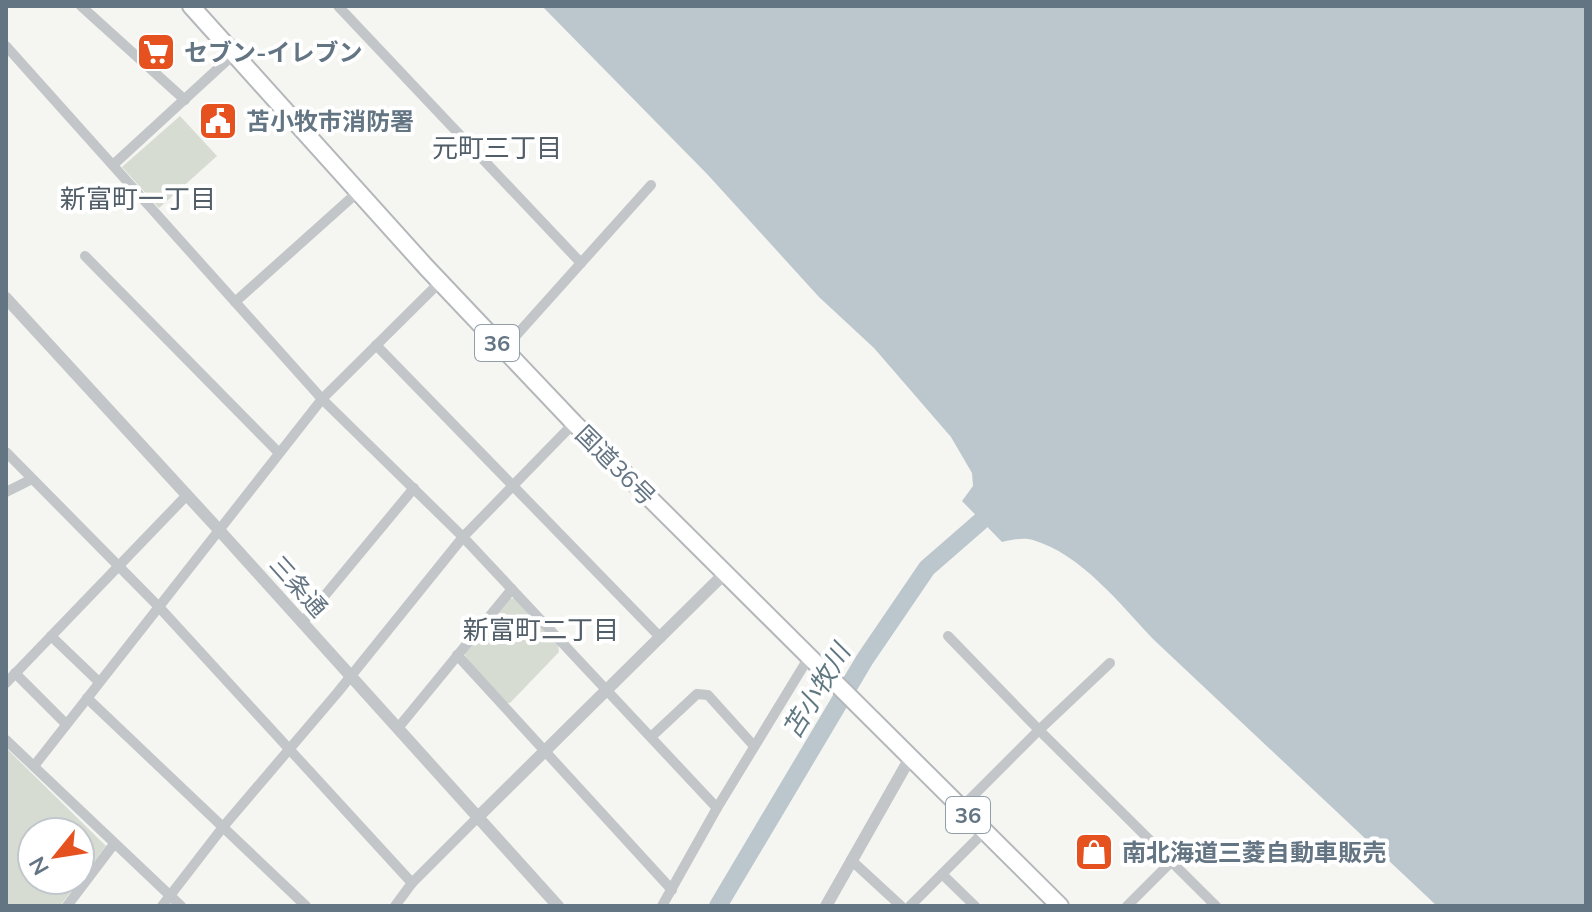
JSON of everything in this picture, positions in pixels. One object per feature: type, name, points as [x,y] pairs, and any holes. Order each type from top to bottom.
[{"type":"highway","name":"国道36号","points":[[191,6],[503,350],[1060,906]]},
{"type":"street","points":[[81,6],[185,100]]},
{"type":"street","points":[[338,6],[581,263]]},
{"type":"street","points":[[6,46],[322,399],[463,537],[717,808]]},
{"type":"street","points":[[113,165],[235,53]]},
{"type":"street","points":[[503,350],[651,185]]},
{"type":"street","points":[[235,302],[359,191]]},
{"type":"street","points":[[85,256],[279,453]]},
{"type":"street","points":[[34,766],[322,399],[440,282]]},
{"type":"street","name":"三条通","points":[[6,298],[558,906]]},
{"type":"street","points":[[376,345],[661,638]]},
{"type":"street","points":[[162,906],[223,827],[463,537],[574,423]]},
{"type":"street","points":[[6,452],[159,607],[412,883]]},
{"type":"street","points":[[6,492],[32,479]]},
{"type":"street","points":[[302,623],[414,488]]},
{"type":"street","points":[[6,683],[187,495]]},
{"type":"street","points":[[395,906],[412,883],[725,573]]},
{"type":"street","points":[[398,728],[512,589]]},
{"type":"street","points":[[51,636],[99,682]]},
{"type":"street","points":[[948,636],[1216,906]]},
{"type":"street","points":[[457,655],[672,890]]},
{"type":"street","points":[[662,906],[754,746],[813,661]]},
{"type":"street","points":[[961,808],[1110,663]]},
{"type":"street","points":[[15,673],[66,724]]},
{"type":"street","points":[[651,737],[697,694],[703,693],[754,746]]},
{"type":"street","points":[[87,698],[306,906]]},
{"type":"street","points":[[6,740],[181,906]]},
{"type":"street","points":[[826,906],[910,758]]},
{"type":"street","points":[[910,906],[985,831]]},
{"type":"street","points":[[67,906],[114,844]]},
{"type":"street","points":[[851,860],[901,906]]},
{"type":"street","points":[[1127,906],[1172,861]]},
{"type":"street","points":[[942,874],[975,906]]},
{"type":"shaded area","points":[[542,6],[1586,6],[1586,906],[1437,906],[1153,639],[1084,568],[1051,547],[1033,540],[1002,542],[962,501],[973,486],[972,473],[951,437],[874,348],[819,297],[708,175]]},
{"type":"shaded area","points":[[180,116],[217,156],[159,208],[122,167]]},
{"type":"shaded area","points":[[515,598],[558,645],[559,652],[510,703],[506,703],[466,659],[465,654],[509,599]]},
{"type":"shaded area","points":[[6,748],[75,816],[16,816],[16,896],[68,896],[60,906],[6,906]]},
{"type":"shaded area","points":[[96,836],[106,846],[96,859]]},
{"type":"waterway","name":"苫小牧川","points":[[718,906],[865,659],[927,568],[981,521]]},
{"type":"place","name":"セブン-イレブン","points":[[156,52]]},
{"type":"place","name":"苫小牧市消防署","points":[[218,121]]},
{"type":"place","name":"南北海道三菱自動車販売","points":[[1094,852]]},
{"type":"district","name":"元町三丁目","points":[[497,147]]},
{"type":"district","name":"新富町一丁目","points":[[138,198]]},
{"type":"district","name":"新富町二丁目","points":[[541,629]]}]
